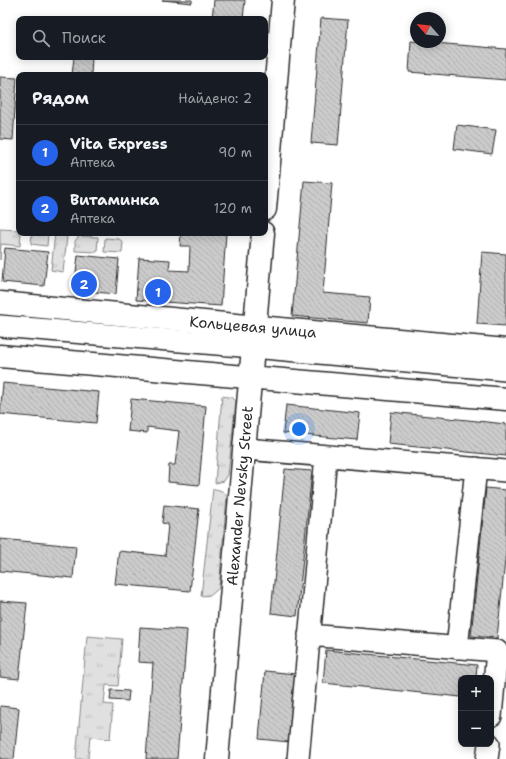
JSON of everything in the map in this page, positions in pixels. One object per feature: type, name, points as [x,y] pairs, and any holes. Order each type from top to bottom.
[{"type":"main road","points":[[268,174],[283,0]]},
{"type":"main road","name":"Alexander Nevsky Street","points":[[217,759],[263,236]]},
{"type":"main road","name":"Кольцевая улица","points":[[0,303],[254,337],[506,350]]},
{"type":"main road","points":[[0,356],[506,399]]},
{"type":"street","points":[[0,326],[254,337],[506,370]]},
{"type":"street","points":[[245,449],[506,471]]},
{"type":"street","points":[[298,759],[326,456]]},
{"type":"street","points":[[457,648],[476,468]]},
{"type":"street","points":[[309,635],[503,651],[492,711]]},
{"type":"street","points":[[487,759],[488,747]]},
{"type":"green space","points":[[0,229],[16,230],[16,236],[21,236],[20,246],[1,244],[0,260]]},
{"type":"green space","points":[[32,236],[48,236],[47,246],[31,244]]},
{"type":"green space","points":[[55,236],[66,236],[67,237],[63,272],[51,270]]},
{"type":"green space","points":[[79,236],[98,237],[97,252],[75,251],[75,241]]},
{"type":"green space","points":[[105,238],[119,239],[123,242],[122,253],[104,252]]},
{"type":"green space","points":[[222,396],[233,398],[236,401],[228,475],[224,481],[215,483]]},
{"type":"green space","points":[[213,489],[221,491],[227,496],[219,588],[211,595],[201,596]]},
{"type":"green space","points":[[87,636],[122,639],[118,686],[106,685],[104,704],[113,705],[110,739],[90,737],[88,759],[76,759]]},
{"type":"building","points":[[162,0],[192,0],[192,3]]},
{"type":"building","points":[[214,0],[245,0],[243,16],[212,16]]},
{"type":"building","points":[[321,18],[348,20],[338,145],[311,143]]},
{"type":"building","points":[[446,44],[506,49],[506,80],[409,72],[411,48],[446,48]]},
{"type":"building","points":[[74,60],[92,60],[91,72],[72,72]]},
{"type":"building","points":[[0,77],[16,78],[13,140],[0,139]]},
{"type":"building","points":[[457,125],[496,130],[492,154],[454,149]]},
{"type":"building","points":[[304,181],[332,183],[323,293],[370,297],[368,323],[292,316]]},
{"type":"building","points":[[181,236],[226,236],[221,306],[136,300],[139,258],[170,260],[169,270],[189,271],[190,246],[180,246]]},
{"type":"building","points":[[5,248],[48,252],[44,286],[2,282]]},
{"type":"building","points":[[482,252],[506,254],[506,326],[477,324]]},
{"type":"building","points":[[78,255],[119,259],[116,294],[74,290]]},
{"type":"building","points":[[3,383],[99,392],[96,423],[0,414]]},
{"type":"building","points":[[131,399],[206,406],[199,485],[168,482],[169,465],[175,465],[179,431],[147,427],[147,433],[128,431]]},
{"type":"building","points":[[286,405],[360,413],[357,440],[283,433]]},
{"type":"building","points":[[391,412],[506,424],[506,456],[388,444]]},
{"type":"building","points":[[285,469],[312,471],[297,616],[271,613]]},
{"type":"building","points":[[486,488],[506,490],[506,551],[497,638],[471,636]]},
{"type":"building","points":[[164,505],[199,509],[190,591],[115,584],[119,551],[165,556],[168,524],[162,523]]},
{"type":"building","points":[[0,539],[76,546],[73,578],[0,571]]},
{"type":"building","points":[[0,601],[27,603],[19,679],[0,677]]},
{"type":"building","points":[[140,627],[187,630],[177,759],[146,759],[153,663],[138,662]]},
{"type":"building","points":[[326,650],[477,665],[476,675],[458,675],[458,697],[323,683]]},
{"type":"building","points":[[265,671],[296,674],[289,742],[259,739]]},
{"type":"building","points":[[111,690],[129,691],[128,701],[110,700]]},
{"type":"building","points":[[0,706],[19,708],[14,759],[0,759]]},
{"type":"place","name":"Витаминка","points":[[84,284]]},
{"type":"place","name":"Vita Express","points":[[158,292]]}]
